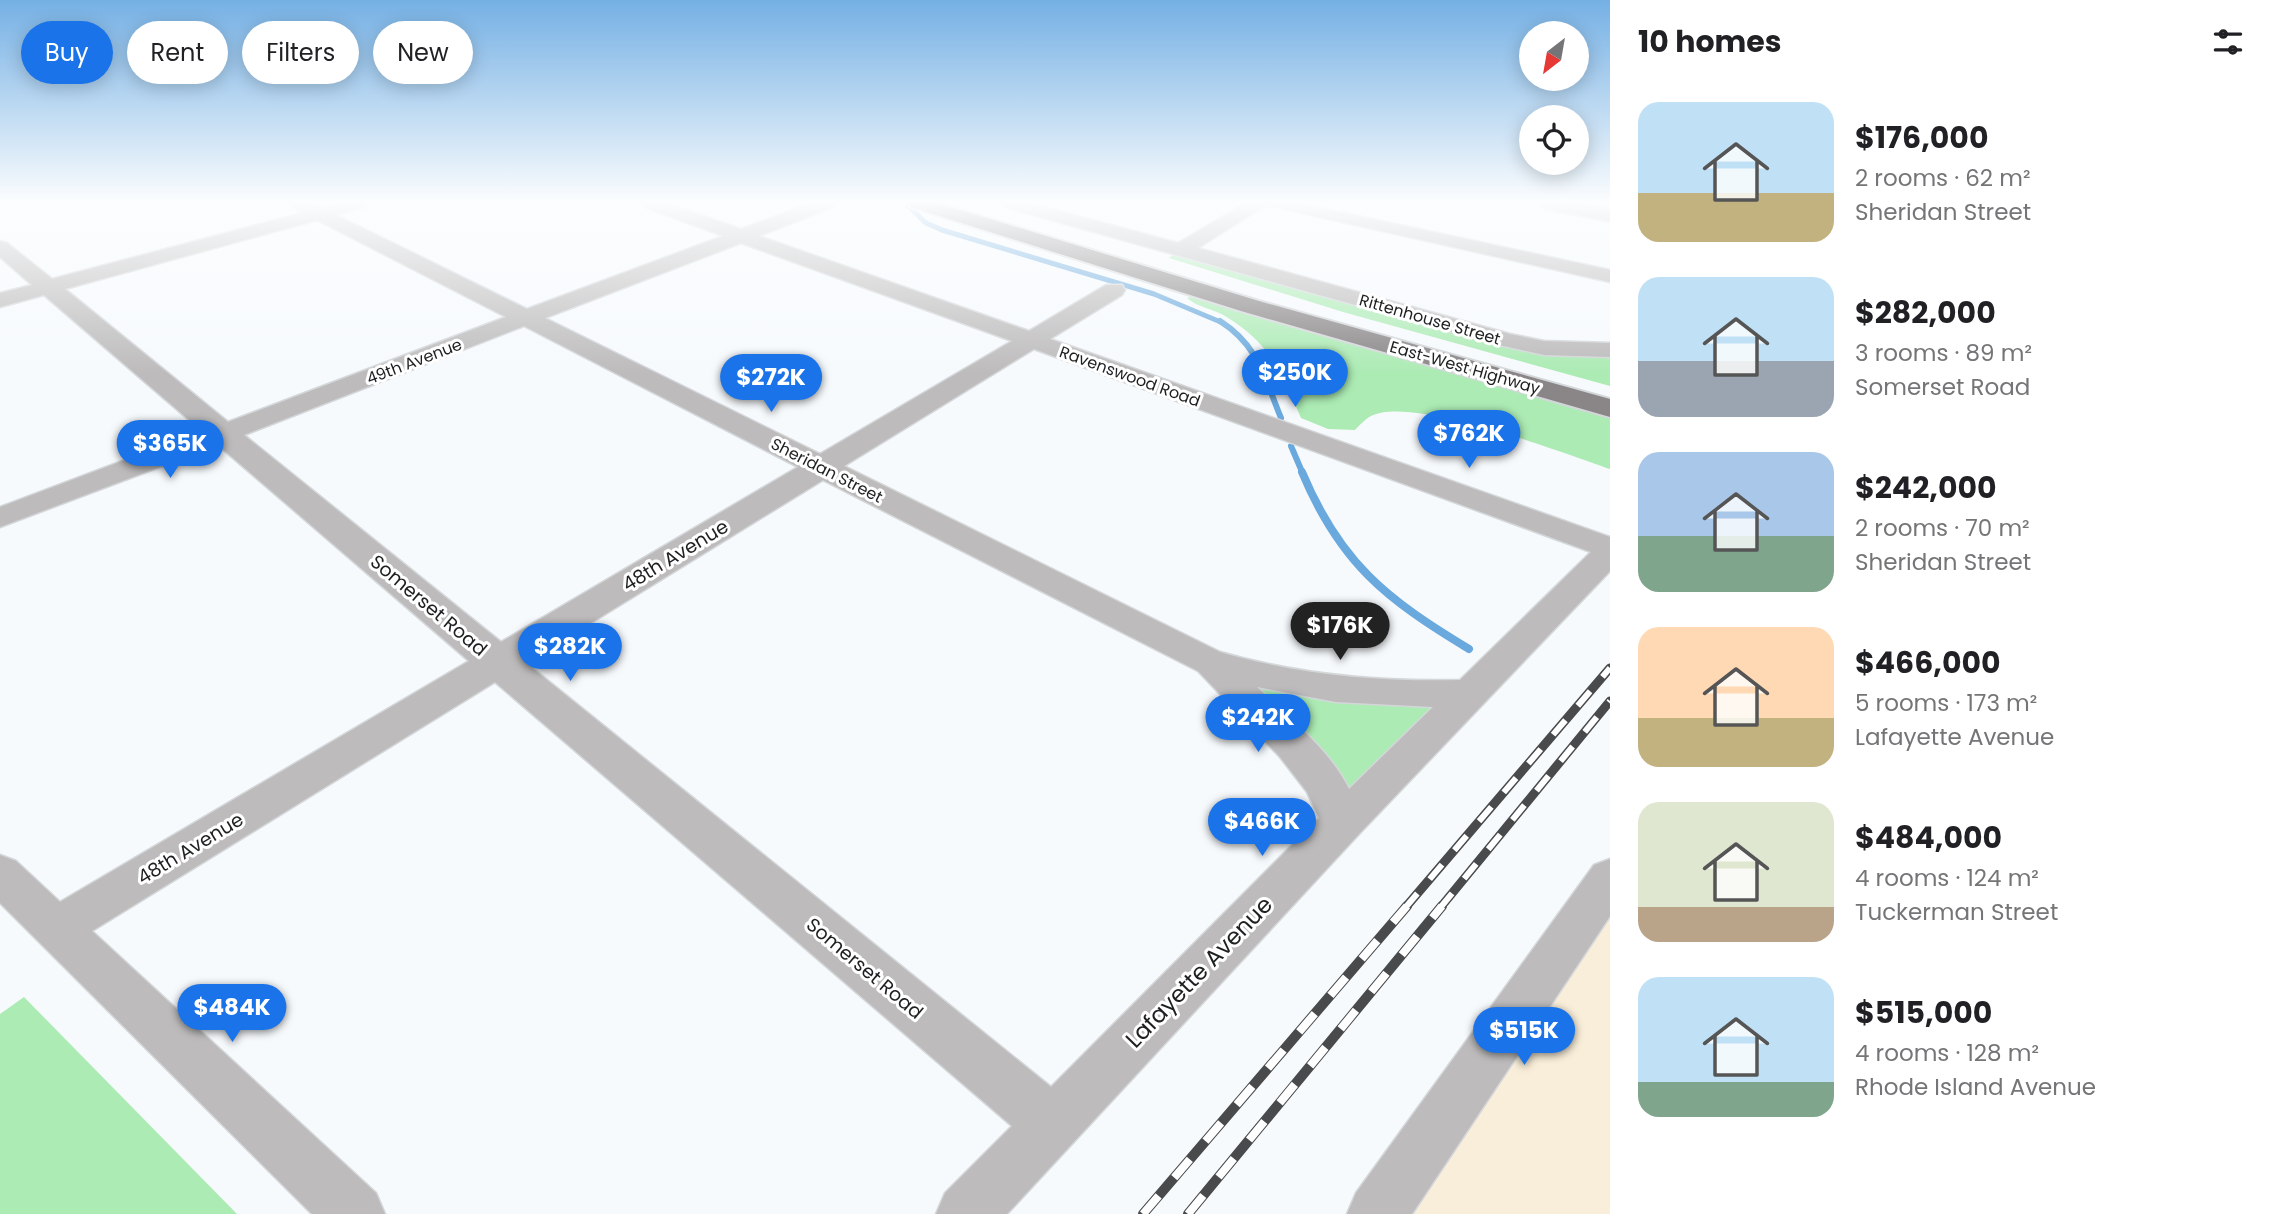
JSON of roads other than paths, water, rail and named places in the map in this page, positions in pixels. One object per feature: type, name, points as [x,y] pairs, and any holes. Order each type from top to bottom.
[{"type":"main road","name":"East-West Highway","points":[[1101,260],[1250,306],[1610,408]]},
{"type":"main road","name":"East-West Highway","points":[[1153,260],[1346,321],[1610,394]]},
{"type":"street","name":"Somerset Road","points":[[15,260],[1052,1124]]},
{"type":"street","points":[[0,300],[138,260]]},
{"type":"street","name":"Sheridan Street","points":[[410,260],[1207,661],[1266,679],[1324,690],[1406,695],[1469,693]]},
{"type":"street","name":"49th Avenue","points":[[0,519],[679,260]]},
{"type":"street","name":"Ravenswood Road","points":[[807,260],[1610,550]]},
{"type":"street","name":"Rittenhouse Street","points":[[1216,260],[1526,345],[1566,350],[1610,350]]},
{"type":"street","points":[[1533,260],[1608,276]]},
{"type":"street","name":"48th Avenue","points":[[57,929],[1114,290]]},
{"type":"street","name":"Lafayette Avenue","points":[[966,1214],[1343,822],[1610,550]]},
{"type":"street","name":"Sheridan Street","points":[[1207,661],[1294,747],[1325,784],[1343,822]]},
{"type":"street","points":[[0,874],[355,1214]]},
{"type":"street","points":[[1377,1214],[1610,878]]},
{"type":"waterway","points":[[1040,260],[1154,294],[1222,323]]},
{"type":"waterway","points":[[1222,323],[1244,341],[1259,363],[1281,418]]},
{"type":"waterway","points":[[1291,446],[1303,474]]},
{"type":"waterway","points":[[1302,472],[1332,531],[1369,576],[1413,613],[1469,649]]},
{"type":"railway","points":[[1405,908],[1610,668]]},
{"type":"railway","points":[[1440,908],[1610,701]]},
{"type":"railway","points":[[1143,1214],[1407,906]]},
{"type":"railway","points":[[1188,1214],[1442,906]]}]
